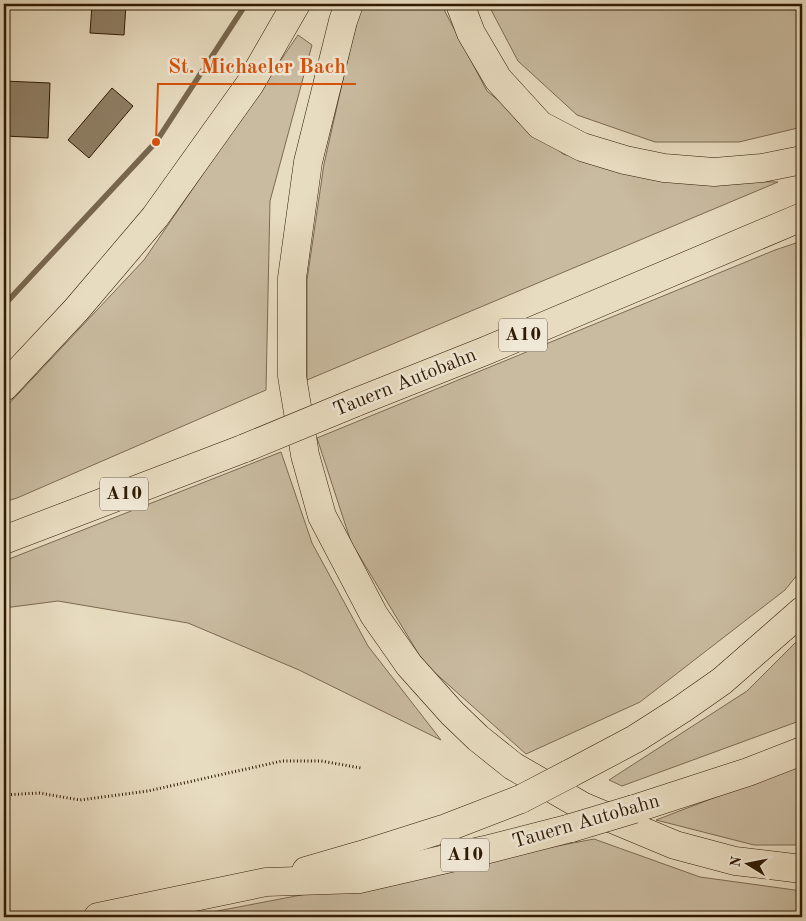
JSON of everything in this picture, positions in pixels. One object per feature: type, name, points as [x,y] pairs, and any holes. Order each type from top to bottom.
[{"type":"highway","points":[[4,387],[76,310],[155,217],[250,84],[296,4]]},
{"type":"highway","points":[[349,4],[343,21],[308,162],[292,278],[292,376],[306,455],[322,516],[374,616],[410,665],[452,713],[478,738],[521,771],[584,807],[675,845],[735,861],[802,869]]},
{"type":"highway","points":[[460,4],[471,33],[498,80],[540,124],[582,147],[625,160],[654,166],[714,172],[762,168],[802,160]]},
{"type":"highway","name":"Tauern Autobahn","points":[[4,540],[245,448],[485,351],[802,217]]},
{"type":"highway","points":[[266,882],[360,856],[446,828],[521,799],[635,739],[690,704],[722,681],[802,611]]},
{"type":"highway","name":"Tauern Autobahn","points":[[98,917],[266,882],[359,880],[571,828],[748,772],[802,751]]},
{"type":"path","points":[[4,794],[38,793],[80,800],[148,791],[282,761],[321,761],[362,768]]},
{"type":"shaded area","points":[[362,4],[441,4],[487,91],[563,154],[650,179],[778,182],[307,380],[307,280],[324,164],[356,22]]},
{"type":"shaded area","points":[[488,4],[802,4],[802,127],[739,142],[655,142],[577,115],[518,61]]},
{"type":"shaded area","points":[[298,35],[312,45],[270,201],[266,390],[4,502],[4,409],[144,260]]},
{"type":"shaded area","points":[[802,241],[802,569],[785,590],[640,702],[526,754],[424,663],[351,542],[317,438],[775,250]]},
{"type":"shaded area","points":[[281,452],[312,543],[368,646],[441,740],[299,670],[188,623],[58,601],[4,608],[4,561]]},
{"type":"shaded area","points":[[802,636],[802,720],[622,786],[609,780],[747,691]]},
{"type":"shaded area","points":[[802,764],[802,845],[754,845],[656,820]]},
{"type":"shaded area","points":[[594,839],[700,877],[802,891],[802,917],[186,917]]},
{"type":"building","points":[[92,4],[126,4],[124,35],[90,33]]},
{"type":"building","points":[[4,81],[50,83],[48,138],[4,136]]},
{"type":"building","points":[[112,88],[133,106],[89,158],[68,140]]},
{"type":"waterway","points":[[4,305],[156,142],[246,4]]},
{"type":"place","name":"St. Michaeler Bach","points":[[156,142]]}]
